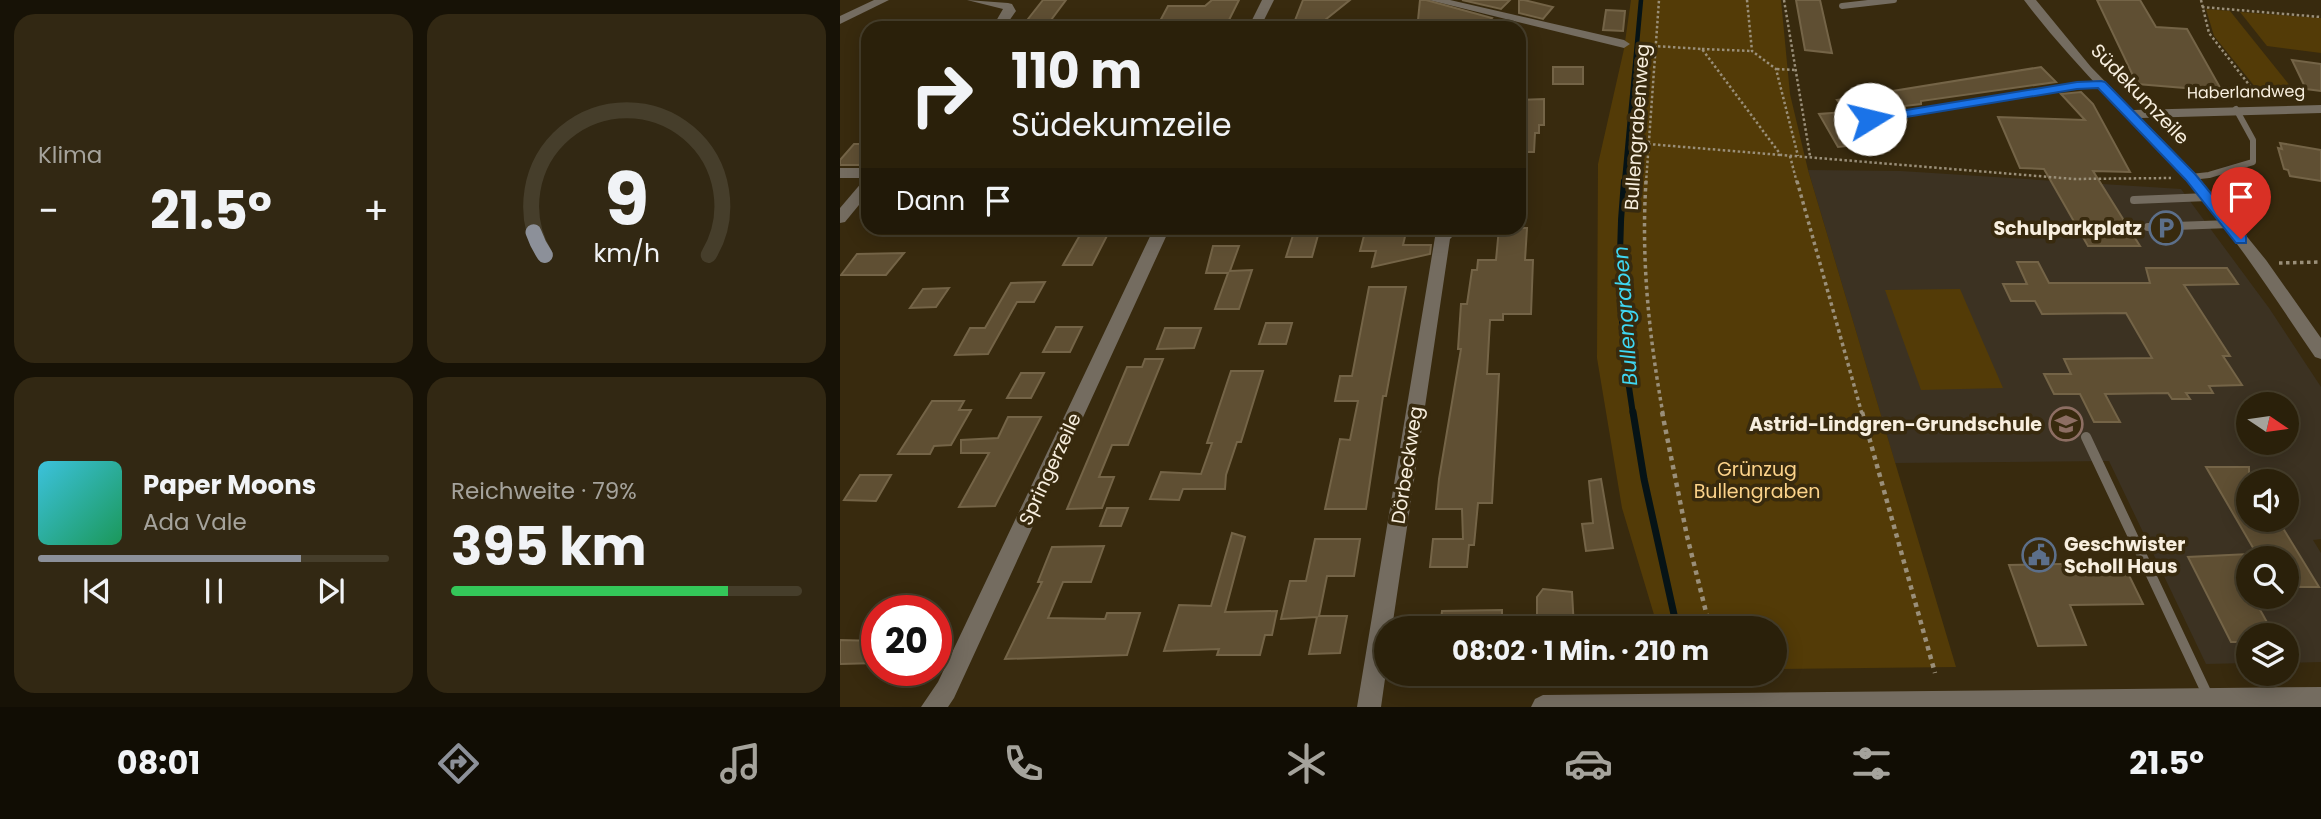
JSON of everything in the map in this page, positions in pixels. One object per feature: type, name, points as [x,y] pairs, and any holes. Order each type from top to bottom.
[{"type":"street","points":[[840,19],[883,0]]},
{"type":"street","points":[[973,0],[1008,6],[1010,11],[1003,21]]},
{"type":"street","points":[[1258,21],[1268,0]]},
{"type":"street","points":[[1435,0],[1525,21]]},
{"type":"street","name":"Südekumzeile","points":[[2029,0],[2101,85],[2208,197],[2260,264],[2321,352]]},
{"type":"street","points":[[1526,21],[1624,44]]},
{"type":"street","name":"Haberlandweg","points":[[2130,114],[2265,108],[2321,109]]},
{"type":"street","points":[[840,173],[861,173]]},
{"type":"street","points":[[840,218],[861,192]]},
{"type":"street","name":"Springerzeile","points":[[933,707],[946,690],[1159,235]]},
{"type":"street","name":"Dörbeckweg","points":[[1369,707],[1445,235]]},
{"type":"street","points":[[1542,707],[2210,700],[2261,703],[2321,699]]},
{"type":"lane","points":[[1842,6],[1894,0]]},
{"type":"lane","points":[[1870,119],[2077,86],[2101,85]]},
{"type":"lane","points":[[2191,177],[2219,173],[2253,162],[2253,140],[2236,109]]},
{"type":"lane","points":[[2134,200],[2208,197]]},
{"type":"lane","points":[[2148,227],[2230,224]]},
{"type":"lane","points":[[2086,437],[2210,700]]},
{"type":"path","name":"Bullengrabenweg","points":[[1659,0],[1643,238],[1646,303],[1652,358],[1691,564],[1706,616]]},
{"type":"path","points":[[1747,0],[1752,51]]},
{"type":"path","points":[[1784,0],[1810,156]]},
{"type":"path","points":[[2201,0],[2209,33],[2265,108]]},
{"type":"path","points":[[2203,7],[2321,17]]},
{"type":"path","points":[[1658,46],[1752,51],[1776,69],[1796,70]]},
{"type":"path","points":[[1702,49],[1781,155]]},
{"type":"path","points":[[1776,69],[1798,156]]},
{"type":"path","points":[[1648,144],[1968,171],[2136,180],[2191,177]]},
{"type":"path","points":[[1790,156],[1935,673]]},
{"type":"path","points":[[2260,264],[2321,262]]},
{"type":"shaded area","name":"Astrid-Lindgren-Grundschule","points":[[1808,170],[1901,171],[2181,189],[2269,308],[2321,387],[2321,539],[2313,540],[2321,553],[2321,662],[2299,663],[2299,623],[2236,623],[2236,663],[2206,664],[2109,461],[1895,463]]},
{"type":"green space","name":"Grünzug Bullengraben","points":[[1631,0],[1781,0],[1790,94],[1808,170],[1956,667],[1787,669],[1787,616],[1654,616],[1622,508],[1597,358],[1598,164],[1624,49]]},
{"type":"green space","points":[[2206,9],[2230,11],[2299,97],[2264,98],[2214,36]]},
{"type":"green space","points":[[2240,12],[2321,18],[2321,53],[2267,46]]},
{"type":"green space","points":[[1960,289],[2003,388],[1921,390],[1885,290]]},
{"type":"building","points":[[1043,0],[1066,0],[1050,21],[1026,21]]},
{"type":"building","points":[[1212,0],[1239,0],[1228,21],[1160,21],[1168,6],[1205,6]]},
{"type":"building","points":[[1303,0],[1350,0],[1324,21],[1295,21]]},
{"type":"building","points":[[1420,0],[1492,18],[1489,21],[1418,20]]},
{"type":"building","points":[[1462,0],[1510,0],[1501,9]]},
{"type":"building","points":[[1519,0],[1553,7],[1543,19],[1519,13]]},
{"type":"building","points":[[1796,0],[1820,0],[1832,53],[1805,50]]},
{"type":"building","points":[[2097,0],[2140,0],[2156,27],[2187,29],[2222,91],[2137,84]]},
{"type":"building","points":[[1606,10],[1625,11],[1623,31],[1603,30]]},
{"type":"building","points":[[2292,60],[2321,64],[2321,91],[2306,89]]},
{"type":"building","points":[[1553,67],[1583,67],[1583,84],[1553,84]]},
{"type":"building","points":[[2041,67],[2056,82],[1921,101],[1921,104],[1904,106],[1905,108],[1850,116],[1866,144],[1838,147],[1819,114],[1846,112],[1837,100]]},
{"type":"building","points":[[2081,92],[2093,104],[2130,172],[2093,171],[2140,246],[2088,246],[2044,169],[2020,168],[1998,117],[2085,120],[2061,94]]},
{"type":"building","points":[[1544,99],[1544,125],[1539,125],[1539,133],[1535,133],[1534,152],[1526,152],[1526,100]]},
{"type":"building","points":[[2280,143],[2321,150],[2321,181],[2290,176],[2288,170],[2284,169],[2278,148],[2282,149]]},
{"type":"building","points":[[854,144],[861,144],[859,165],[840,165],[840,160]]},
{"type":"building","points":[[1527,228],[1525,260],[1533,260],[1531,314],[1503,314],[1503,320],[1490,320],[1487,374],[1499,374],[1492,503],[1478,503],[1474,545],[1469,545],[1467,567],[1430,567],[1433,539],[1463,539],[1462,509],[1436,509],[1439,479],[1461,349],[1458,349],[1461,304],[1467,304],[1472,270],[1477,270],[1478,260],[1496,260],[1498,235],[1526,235]]},
{"type":"building","points":[[1080,235],[1107,235],[1092,265],[1063,265]]},
{"type":"building","points":[[1293,235],[1318,235],[1312,257],[1286,257]]},
{"type":"building","points":[[1364,235],[1405,235],[1403,245],[1431,245],[1430,254],[1372,267],[1376,251],[1360,251]]},
{"type":"building","points":[[1213,246],[1239,246],[1230,271],[1252,270],[1239,309],[1215,309],[1228,273],[1206,273]]},
{"type":"building","points":[[904,253],[886,275],[841,275],[857,254]]},
{"type":"building","points":[[2017,262],[2038,262],[2049,283],[2150,283],[2146,268],[2227,268],[2238,284],[2184,285],[2230,356],[2223,356],[2242,385],[2209,386],[2213,393],[2186,393],[2190,399],[2172,399],[2168,393],[2105,394],[2120,422],[2094,422],[2080,394],[2054,394],[2044,374],[2071,374],[2064,359],[2152,358],[2126,313],[2042,314],[2035,301],[2011,301],[2003,284],[2027,284]]},
{"type":"building","points":[[1045,282],[1034,302],[1017,302],[988,354],[955,355],[970,328],[985,328],[1011,283]]},
{"type":"building","points":[[1369,287],[1406,287],[1386,396],[1383,396],[1366,509],[1325,509],[1340,439],[1350,440],[1358,401],[1335,401],[1340,376],[1352,376]]},
{"type":"building","points":[[949,288],[936,307],[910,308],[923,289]]},
{"type":"building","points":[[1266,323],[1292,323],[1286,344],[1259,344]]},
{"type":"building","points":[[1056,327],[1082,327],[1070,352],[1043,352]]},
{"type":"building","points":[[1165,328],[1201,328],[1194,348],[1157,349]]},
{"type":"building","points":[[1145,359],[1163,359],[1128,445],[1112,445],[1099,477],[1114,477],[1102,508],[1067,509],[1127,367],[1142,367]]},
{"type":"building","points":[[1231,371],[1263,371],[1241,442],[1237,442],[1226,475],[1225,489],[1183,489],[1179,500],[1150,499],[1161,472],[1201,474],[1212,443],[1207,443]]},
{"type":"building","points":[[1021,373],[1044,373],[1031,398],[1007,398]]},
{"type":"building","points":[[932,401],[964,401],[959,410],[971,410],[951,445],[934,446],[930,454],[898,454]]},
{"type":"building","points":[[1008,417],[1041,417],[995,506],[959,507],[989,453],[961,453],[961,440],[998,438]]},
{"type":"building","points":[[2206,467],[2249,467],[2236,469],[2236,519]]},
{"type":"building","points":[[860,475],[891,475],[876,501],[844,500]]},
{"type":"building","points":[[1601,479],[1613,548],[1586,551],[1582,524],[1593,523],[1589,481]]},
{"type":"building","points":[[1107,508],[1128,508],[1121,526],[1100,526]]},
{"type":"building","points":[[2244,532],[2285,532],[2294,546],[2252,546]]},
{"type":"building","points":[[1232,533],[1245,537],[1225,612],[1277,611],[1272,635],[1265,635],[1260,655],[1217,655],[1219,649],[1164,651],[1179,605],[1211,606]]},
{"type":"building","points":[[1315,539],[1360,539],[1354,576],[1327,576],[1319,616],[1347,616],[1340,653],[1309,654],[1317,617],[1281,619],[1290,581],[1306,581]]},
{"type":"building","points":[[1104,546],[1091,582],[1063,582],[1048,618],[1105,619],[1107,613],[1140,613],[1127,655],[1005,659],[1042,582],[1038,582],[1052,547]]},
{"type":"building","points":[[2299,554],[2319,587],[2299,587]]},
{"type":"building","points":[[2236,555],[2236,609],[2260,609],[2267,623],[2236,623],[2236,642],[2231,642],[2188,557]]},
{"type":"building","points":[[2123,563],[2143,604],[2070,605],[2086,645],[2038,646],[2009,565]]},
{"type":"building","points":[[1543,589],[1572,592],[1573,616],[1537,616],[1537,597]]},
{"type":"building","points":[[1502,610],[1502,616],[1441,616],[1442,611]]},
{"type":"building","points":[[840,640],[861,641],[861,663],[840,664]]},
{"type":"waterway","name":"Bullengraben","points":[[1624,183],[1641,0]]},
{"type":"waterway","name":"Bullengraben","points":[[1624,181],[1620,240],[1621,298],[1633,414]]},
{"type":"waterway","name":"Bullengraben","points":[[1633,412],[1644,479],[1674,616]]},
{"type":"place","name":"Schulparkplatz","points":[[2166,228]]},
{"type":"place","name":"Astrid-Lindgren-Grundschule","points":[[2066,424]]},
{"type":"place","name":"Geschwister Scholl Haus","points":[[2039,555]]},
{"type":"route","points":[[1870,119],[2077,86],[2101,85],[2191,177],[2241,239]]}]
